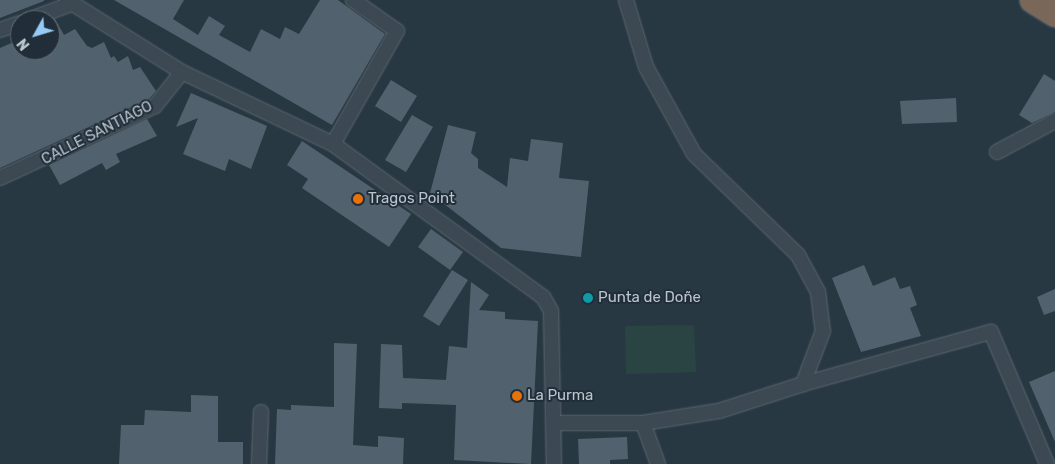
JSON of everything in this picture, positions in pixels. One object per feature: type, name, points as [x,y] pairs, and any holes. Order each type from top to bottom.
[{"type":"highway","points":[[1034,0],[1055,14]]},
{"type":"street","points":[[333,144],[397,30],[353,0]]},
{"type":"street","points":[[626,0],[646,67],[694,154],[798,255],[818,292],[823,331],[803,384]]},
{"type":"street","points":[[51,10],[69,2],[182,72],[333,144],[532,286],[544,297],[551,311],[554,464]]},
{"type":"street","name":"CALLE SANTIAGO","points":[[0,178],[154,106],[182,72]]},
{"type":"street","points":[[997,152],[1055,121]]},
{"type":"street","points":[[554,423],[643,423],[719,411],[803,384],[991,332],[1047,464]]},
{"type":"street","points":[[258,464],[262,412]]},
{"type":"street","points":[[643,423],[658,464]]},
{"type":"green space","points":[[694,325],[696,372],[626,374],[625,326]]},
{"type":"building","points":[[0,0],[44,0],[21,10],[10,10],[10,14],[0,18]]},
{"type":"building","points":[[114,0],[184,0],[173,19],[198,35],[209,16],[225,26],[219,35],[250,52],[261,29],[280,39],[285,27],[299,34],[320,0],[338,0],[385,34],[332,125]]},
{"type":"building","points":[[60,28],[64,35],[75,29],[87,46],[92,48],[104,42],[111,58],[114,56],[118,62],[128,56],[133,70],[140,67],[156,91],[149,99],[0,168],[0,48],[10,44],[10,60],[60,60]]},
{"type":"building","points":[[1044,74],[1055,81],[1055,112],[1032,123],[1019,115]]},
{"type":"building","points":[[391,80],[417,96],[401,122],[375,106]]},
{"type":"building","points":[[191,93],[267,126],[251,169],[229,159],[225,171],[183,154],[198,118],[176,127]]},
{"type":"building","points":[[956,98],[957,122],[902,124],[900,101]]},
{"type":"building","points":[[412,115],[433,127],[406,172],[385,160]]},
{"type":"building","points":[[147,119],[157,136],[116,154],[120,162],[106,170],[102,163],[60,185],[49,165]]},
{"type":"building","points":[[448,125],[476,132],[471,153],[478,159],[478,168],[507,187],[510,158],[528,161],[531,139],[563,143],[559,178],[589,181],[581,257],[501,248],[430,193]]},
{"type":"building","points":[[302,141],[411,214],[389,247],[302,188],[308,179],[287,165]]},
{"type":"building","points":[[431,229],[463,252],[450,270],[418,247]]},
{"type":"building","points":[[864,265],[873,286],[895,277],[900,289],[910,286],[917,305],[910,308],[921,336],[861,352],[832,278]]},
{"type":"building","points":[[452,270],[468,280],[439,326],[423,316]]},
{"type":"building","points":[[471,282],[489,295],[479,310],[505,312],[505,319],[538,321],[531,464],[454,460],[456,405],[402,403],[402,409],[379,408],[381,344],[402,345],[403,378],[446,380],[449,346],[467,348]]},
{"type":"building","points":[[1055,289],[1055,311],[1044,315],[1037,297]]},
{"type":"building","points":[[334,343],[357,344],[353,445],[378,447],[378,436],[404,438],[403,464],[275,464],[277,409],[291,410],[291,405],[334,407]]},
{"type":"building","points":[[1055,371],[1055,442],[1029,382]]},
{"type":"building","points":[[191,395],[218,396],[218,442],[243,442],[243,464],[119,464],[121,425],[144,425],[145,410],[191,412]]},
{"type":"building","points":[[627,437],[628,459],[610,460],[610,464],[579,464],[578,439]]},
{"type":"place","name":"Tragos Point","points":[[358,199]]},
{"type":"place","name":"Punta de Doñe","points":[[588,298]]},
{"type":"place","name":"La Purma","points":[[517,396]]}]
